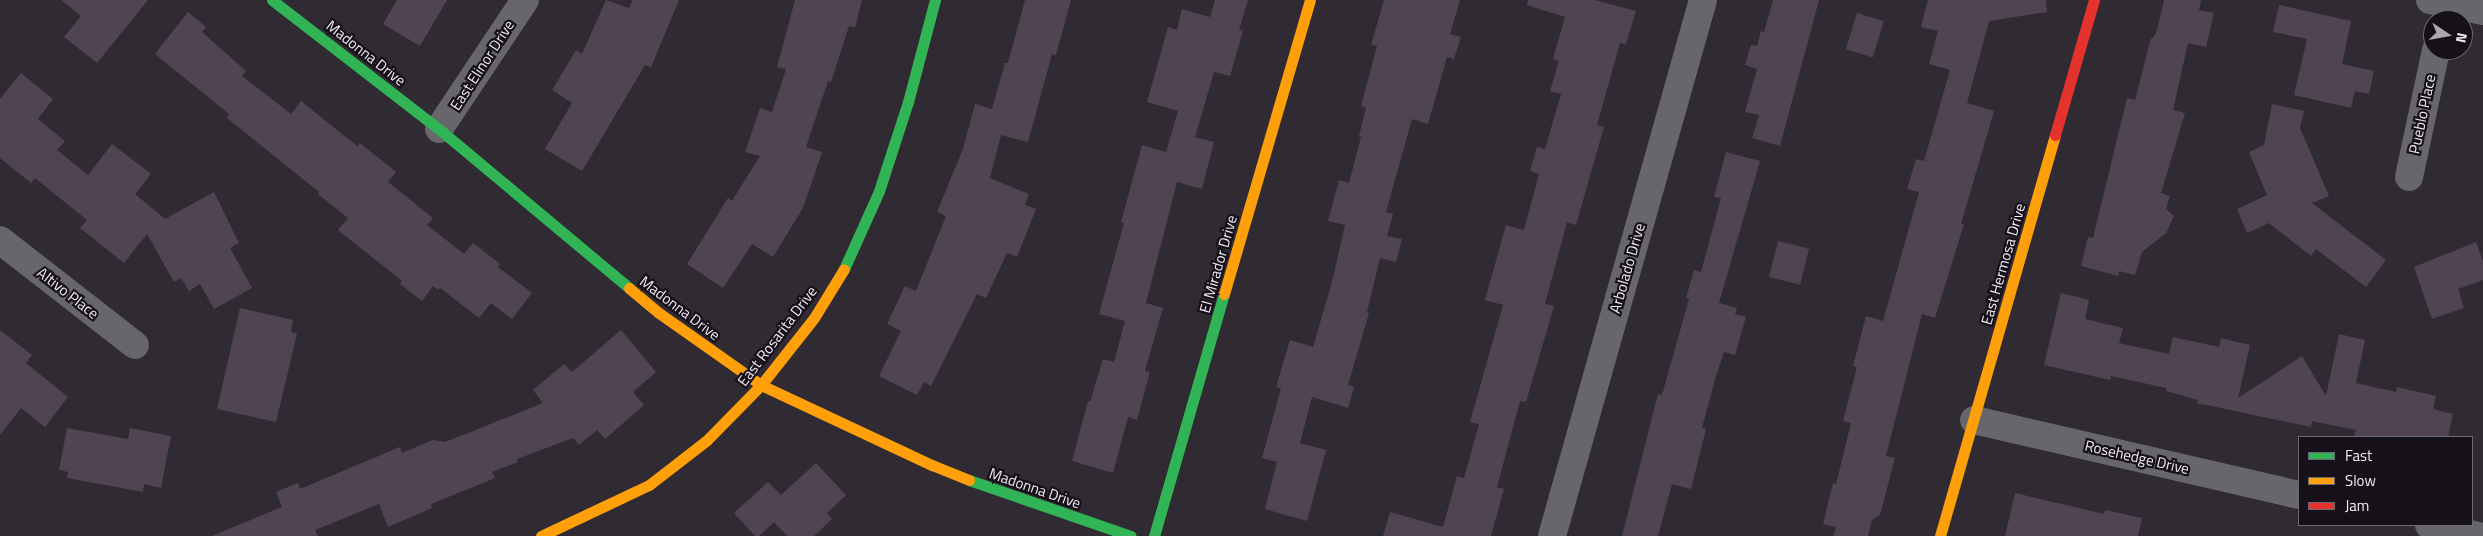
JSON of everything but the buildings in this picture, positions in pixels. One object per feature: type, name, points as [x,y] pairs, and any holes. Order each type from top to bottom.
[{"type":"street","name":"Madonna Drive","points":[[272,0],[439,129],[659,313],[761,385],[932,465],[999,492],[1131,536]]},
{"type":"street","name":"East Elinor Drive","points":[[439,129],[524,0]]},
{"type":"street","name":"East Rosarita Drive","points":[[541,536],[649,485],[706,441],[761,385],[814,318],[843,271],[878,191],[908,102],[935,0]]},
{"type":"street","name":"El Mirador Drive","points":[[1154,536],[1310,0]]},
{"type":"street","name":"Arbolado Drive","points":[[1552,536],[1703,0]]},
{"type":"street","name":"East Hermosa Drive","points":[[1940,536],[2094,0]]},
{"type":"street","points":[[2439,8],[2483,11]]},
{"type":"street","name":"Pueblo Place","points":[[2408,178],[2434,60]]},
{"type":"street","name":"Altivo Place","points":[[0,240],[135,346]]},
{"type":"street","name":"Rosehedge Drive","points":[[1974,420],[2298,495]]},
{"type":"street","points":[[2433,526],[2478,536]]},
{"type":"traffic: fast","points":[[272,0],[439,129],[629,288]]},
{"type":"traffic: fast","points":[[844,269],[879,191],[908,102],[935,0]]},
{"type":"traffic: fast","points":[[1154,536],[1224,294]]},
{"type":"traffic: fast","points":[[969,480],[1131,536]]},
{"type":"traffic: slow","points":[[1224,294],[1310,0]]},
{"type":"traffic: slow","points":[[1940,536],[2055,135]]},
{"type":"traffic: slow","points":[[541,536],[649,485],[706,441],[761,385],[814,318],[844,269]]},
{"type":"traffic: slow","points":[[629,288],[659,313],[761,385],[932,465],[969,480]]},
{"type":"traffic: jam","points":[[2055,135],[2094,0]]}]
